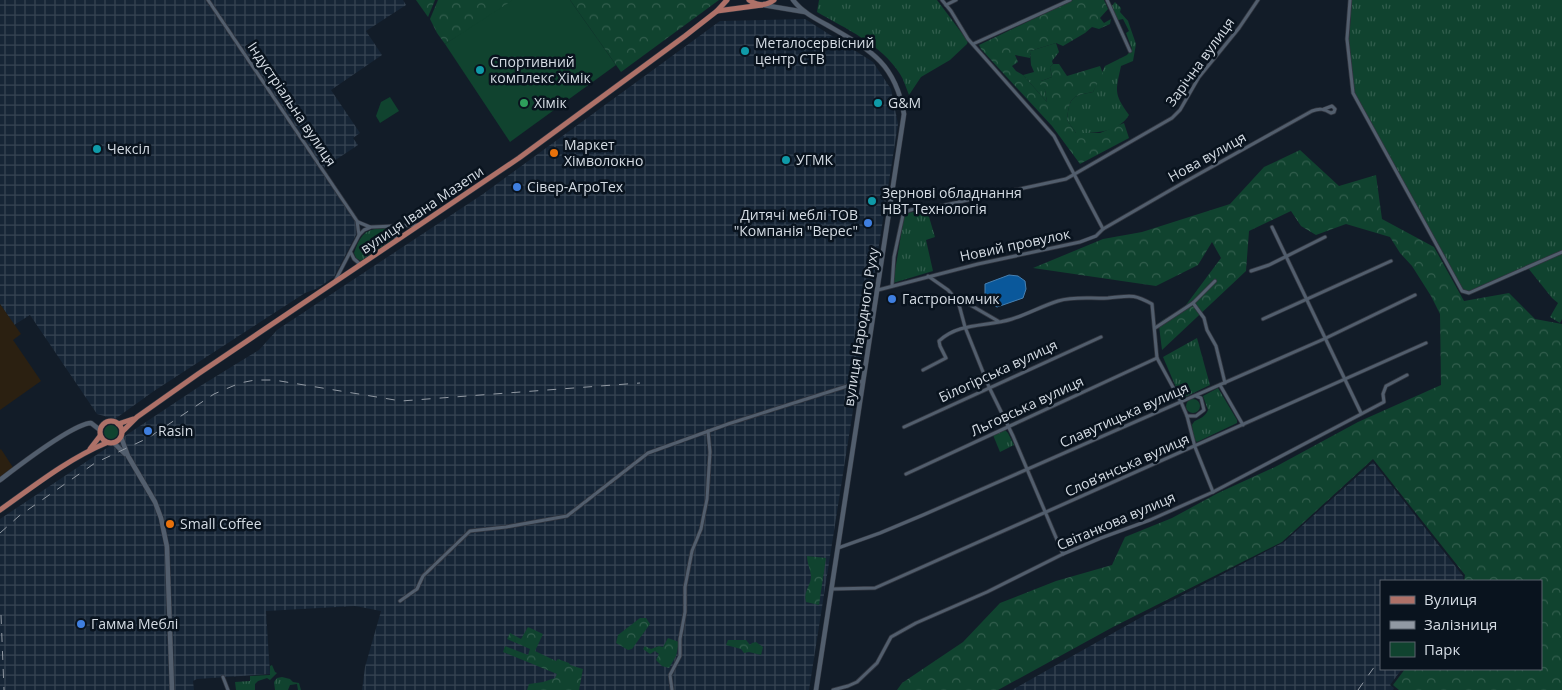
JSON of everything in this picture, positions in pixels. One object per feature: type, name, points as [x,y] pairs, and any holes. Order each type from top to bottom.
[{"type":"main road","name":"вулиця Івана Мазепи","points":[[114,443],[134,419],[519,158],[667,49],[717,11],[727,0]]},
{"type":"main road","points":[[749,0],[762,5]]},
{"type":"main road","name":"вулиця Івана Мазепи","points":[[717,11],[769,4],[774,0]]},
{"type":"main road","name":"вулиця Народного Руху","points":[[792,0],[806,12],[876,56],[889,71],[897,85],[904,114],[904,125],[816,690]]},
{"type":"main road","name":"вулиця Народного Руху","points":[[762,5],[806,12]]},
{"type":"main road","name":"вулиця Івана Мазепи","points":[[100,433],[106,422],[118,424],[134,419]]},
{"type":"main road","points":[[0,480],[44,448],[83,425],[91,423],[106,443]]},
{"type":"main road","points":[[118,424],[128,456],[155,502],[161,518],[167,547],[172,690]]},
{"type":"main road","points":[[88,451],[100,433]]},
{"type":"main road","points":[[0,510],[61,467],[106,443],[114,443],[128,456]]},
{"type":"street","name":"Індустріальна вулиця","points":[[208,0],[357,222],[360,235]]},
{"type":"street","points":[[942,0],[968,39],[1054,136],[1104,229]]},
{"type":"street","points":[[946,5],[956,0]]},
{"type":"street","points":[[973,44],[1070,0]]},
{"type":"street","points":[[1107,0],[1130,51]]},
{"type":"street","name":"Зарічна вулиця","points":[[1074,175],[1172,118],[1180,110],[1199,77],[1239,28],[1258,0]]},
{"type":"street","points":[[1350,0],[1347,39],[1353,93],[1462,291],[1469,293],[1562,252]]},
{"type":"street","name":"Нова вулиця","points":[[1104,229],[1312,112],[1324,109]]},
{"type":"street","points":[[892,286],[894,257],[903,215],[906,212],[912,209],[930,208],[1066,179],[1074,175]]},
{"type":"street","points":[[357,222],[371,227]]},
{"type":"street","points":[[334,283],[364,230],[371,227],[421,224]]},
{"type":"street","points":[[387,226],[394,231],[396,241]]},
{"type":"street","points":[[1272,227],[1360,413]]},
{"type":"street","name":"Новий провулок","points":[[878,290],[978,264],[1080,242],[1096,236],[1104,229]]},
{"type":"street","points":[[1251,270],[1269,265],[1325,237]]},
{"type":"street","points":[[351,252],[354,259],[361,265]]},
{"type":"street","points":[[1263,319],[1390,261]]},
{"type":"street","points":[[928,276],[948,290],[958,301],[965,327],[988,387],[1008,426],[1063,554]]},
{"type":"street","points":[[1155,328],[1193,303],[1215,281]]},
{"type":"street","name":"Славутицька вулиця","points":[[837,548],[888,530],[1225,383],[1324,339],[1415,294]]},
{"type":"street","points":[[923,370],[946,358],[939,340],[965,327],[1011,320],[1059,301],[1077,298],[1136,295],[1152,304],[1157,358],[1187,416],[1194,447],[1213,492]]},
{"type":"street","points":[[958,301],[960,299],[999,322]]},
{"type":"street","points":[[1193,303],[1204,318],[1207,330],[1216,346],[1225,383]]},
{"type":"street","name":"Білогірська вулиця","points":[[904,427],[1101,337]]},
{"type":"street","name":"Словʼянська вулиця","points":[[832,590],[875,588],[1426,343]]},
{"type":"street","name":"Льговська вулиця","points":[[906,474],[1157,358]]},
{"type":"street","name":"Світанкова вулиця","points":[[833,690],[857,682],[870,671],[877,663],[891,638],[899,633],[938,613],[1053,561],[1063,554],[1150,520],[1213,492],[1384,402],[1383,394],[1386,386],[1407,375]]},
{"type":"street","points":[[400,601],[417,588],[423,576],[470,531],[506,527],[567,516],[648,453],[708,431],[863,381]]},
{"type":"street","points":[[1220,385],[1243,426]]},
{"type":"street","points":[[1187,416],[1196,416],[1204,410],[1201,398],[1195,396]]},
{"type":"street","points":[[672,690],[670,675],[680,656],[680,639],[685,612],[685,587],[692,551],[701,529],[707,499],[710,452],[708,431]]},
{"type":"street","points":[[223,677],[228,690]]},
{"type":"shaded area","points":[[0,0],[403,0],[406,5],[366,31],[382,55],[331,90],[360,133],[353,138],[358,145],[322,169],[357,221],[358,231],[334,277],[316,289],[305,293],[154,391],[115,419],[97,414],[30,315],[14,325],[0,304]]},
{"type":"shaded area","points":[[805,19],[873,62],[891,89],[898,124],[809,690],[362,690],[365,667],[381,611],[355,606],[266,611],[270,674],[197,679],[193,681],[194,690],[0,690],[0,519],[197,388],[259,350],[277,330],[483,194],[720,21]]},
{"type":"shaded area","points":[[0,304],[21,334],[13,340],[41,381],[0,410]]},
{"type":"shaded area","points":[[0,450],[14,469],[0,480]]},
{"type":"shaded area","points":[[1373,462],[1463,576],[1463,580],[1380,580],[1380,670],[1401,670],[1390,685],[1394,688],[1393,690],[1012,690],[1154,610],[1284,542]]},
{"type":"green space","points":[[416,0],[435,0],[428,17]]},
{"type":"green space","points":[[438,0],[519,0],[445,44],[430,19]]},
{"type":"green space","name":"Хімік","points":[[513,0],[570,0],[616,65],[510,142],[445,44]]},
{"type":"green space","points":[[570,0],[719,0],[621,72]]},
{"type":"green space","points":[[819,0],[937,0],[968,41],[950,60],[921,77],[909,95],[900,74],[883,54],[851,31],[817,12]]},
{"type":"green space","points":[[1073,0],[1104,0],[1108,9],[1100,18],[1104,23],[1111,19],[1110,24],[1099,29],[1092,27],[1063,46],[1056,43],[1030,51],[1030,58],[1015,55],[1018,62],[1012,66],[1023,75],[1047,102],[1045,90],[1040,84],[1041,81],[1052,77],[1050,67],[1053,64],[1059,64],[1067,76],[1100,66],[1103,73],[1093,92],[1073,99],[1069,106],[1067,120],[1076,133],[1100,133],[1124,123],[1129,138],[1080,164],[1052,126],[979,45]]},
{"type":"green space","points":[[1352,0],[1562,0],[1562,251],[1470,292],[1463,290],[1354,92],[1349,40]]},
{"type":"green space","points":[[1115,2],[1121,8],[1120,12],[1128,21],[1136,44],[1133,61],[1121,66],[1117,86],[1120,101],[1129,115],[1112,129],[1076,133],[1067,120],[1069,106],[1073,99],[1093,92],[1105,66],[1127,55],[1132,49],[1126,33],[1129,31],[1123,19],[1118,20],[1111,7]]},
{"type":"green space","points":[[1056,43],[1059,52],[1050,67],[1052,77],[1041,81],[1047,102],[1023,75],[1034,72],[1031,65],[1030,51]]},
{"type":"green space","points":[[390,97],[399,111],[380,123],[376,116],[381,102]]},
{"type":"green space","points":[[1300,150],[1339,186],[1376,175],[1382,219],[1434,247],[1464,301],[1509,293],[1535,319],[1562,324],[1562,690],[1399,690],[1393,685],[1404,670],[1542,670],[1542,580],[1464,580],[1465,575],[1373,459],[1282,542],[1113,627],[998,690],[897,690],[902,683],[963,642],[1000,603],[1056,581],[1112,565],[1125,537],[1172,518],[1218,493],[1275,467],[1358,422],[1441,385],[1440,314],[1431,296],[1412,266],[1400,253],[1390,237],[1346,224],[1316,235],[1301,226],[1291,211],[1249,231],[1246,271],[1162,350],[1159,326],[1161,321],[1183,309],[1221,258],[1212,242],[1198,265],[1156,286],[1033,268],[1103,239],[1142,232],[1230,204],[1264,167]]},
{"type":"green space","points":[[927,210],[935,237],[926,240],[933,271],[893,283],[904,217],[907,213]]},
{"type":"green space","points":[[373,229],[390,229],[395,235],[394,238],[361,261],[356,258],[354,253],[361,237]]},
{"type":"green space","points":[[1562,253],[1562,319],[1560,323],[1550,317],[1558,303],[1528,268]]},
{"type":"green space","points":[[1197,338],[1210,385],[1181,399],[1163,357]]},
{"type":"green space","points":[[1218,388],[1237,423],[1197,442],[1194,440],[1192,425],[1204,416],[1208,410],[1203,396]]},
{"type":"green space","points":[[1190,399],[1196,399],[1200,406],[1196,413],[1190,413],[1186,409],[1186,403]]},
{"type":"green space","points":[[111,425],[116,427],[118,432],[116,437],[111,439],[106,437],[104,432],[106,427]]},
{"type":"green space","points":[[1005,430],[1014,445],[1000,452],[993,435]]},
{"type":"green space","points":[[807,556],[826,558],[819,605],[806,602],[805,595],[811,577]]},
{"type":"green space","points":[[640,618],[646,618],[650,624],[632,649],[628,650],[616,643],[618,635]]},
{"type":"green space","points":[[528,627],[543,634],[535,651],[556,661],[558,659],[583,669],[579,690],[527,690],[529,684],[555,678],[557,674],[503,652],[505,646],[528,655],[530,649],[507,639],[510,633],[521,639]]},
{"type":"green space","points":[[668,638],[679,642],[676,656],[669,668],[662,666],[656,660],[659,654],[655,651],[650,654],[643,649],[645,646],[651,649],[659,646],[663,647]]},
{"type":"green space","points":[[728,640],[746,640],[750,645],[756,642],[763,647],[761,655],[749,652],[744,653],[741,649],[726,645]]},
{"type":"green space","points":[[272,665],[277,673],[270,680],[267,678],[258,681],[255,684],[255,690],[236,690],[235,682],[250,681],[250,676],[270,675],[270,666]]},
{"type":"green space","points":[[282,677],[299,683],[301,690],[298,690],[297,684],[290,685],[288,690],[275,690],[274,682],[277,678]]},
{"type":"water","points":[[1009,275],[1018,276],[1025,281],[1026,289],[1023,298],[997,307],[985,299],[985,284]]},
{"type":"railway","points":[[0,533],[19,516],[95,463],[148,438],[214,394],[240,383],[255,380],[274,380],[401,401],[640,383]]},
{"type":"railway","points":[[1,615],[4,690]]},
{"type":"railway","points":[[1358,690],[1377,663]]},
{"type":"place","name":"Металосервісний центр СТВ","points":[[745,51]]},
{"type":"place","name":"Спортивний комплекс Хімік","points":[[480,70]]},
{"type":"place","name":"Хімік","points":[[524,103]]},
{"type":"place","name":"G&M","points":[[878,103]]},
{"type":"place","name":"Чексіл","points":[[97,149]]},
{"type":"place","name":"Маркет Хімволокно","points":[[554,153]]},
{"type":"place","name":"УГМК","points":[[786,160]]},
{"type":"place","name":"Сівер-АгроТех","points":[[517,187]]},
{"type":"place","name":"Зернові обладнання НВТ Технологія","points":[[872,201]]},
{"type":"place","name":"Дитячі меблі ТОВ \"Компанія \"Верес\"","points":[[868,223]]},
{"type":"place","name":"Гастрономчик","points":[[892,299]]},
{"type":"place","name":"Rasin","points":[[148,431]]},
{"type":"place","name":"Small Coffee","points":[[170,524]]},
{"type":"place","name":"Гамма Меблі","points":[[81,624]]}]
